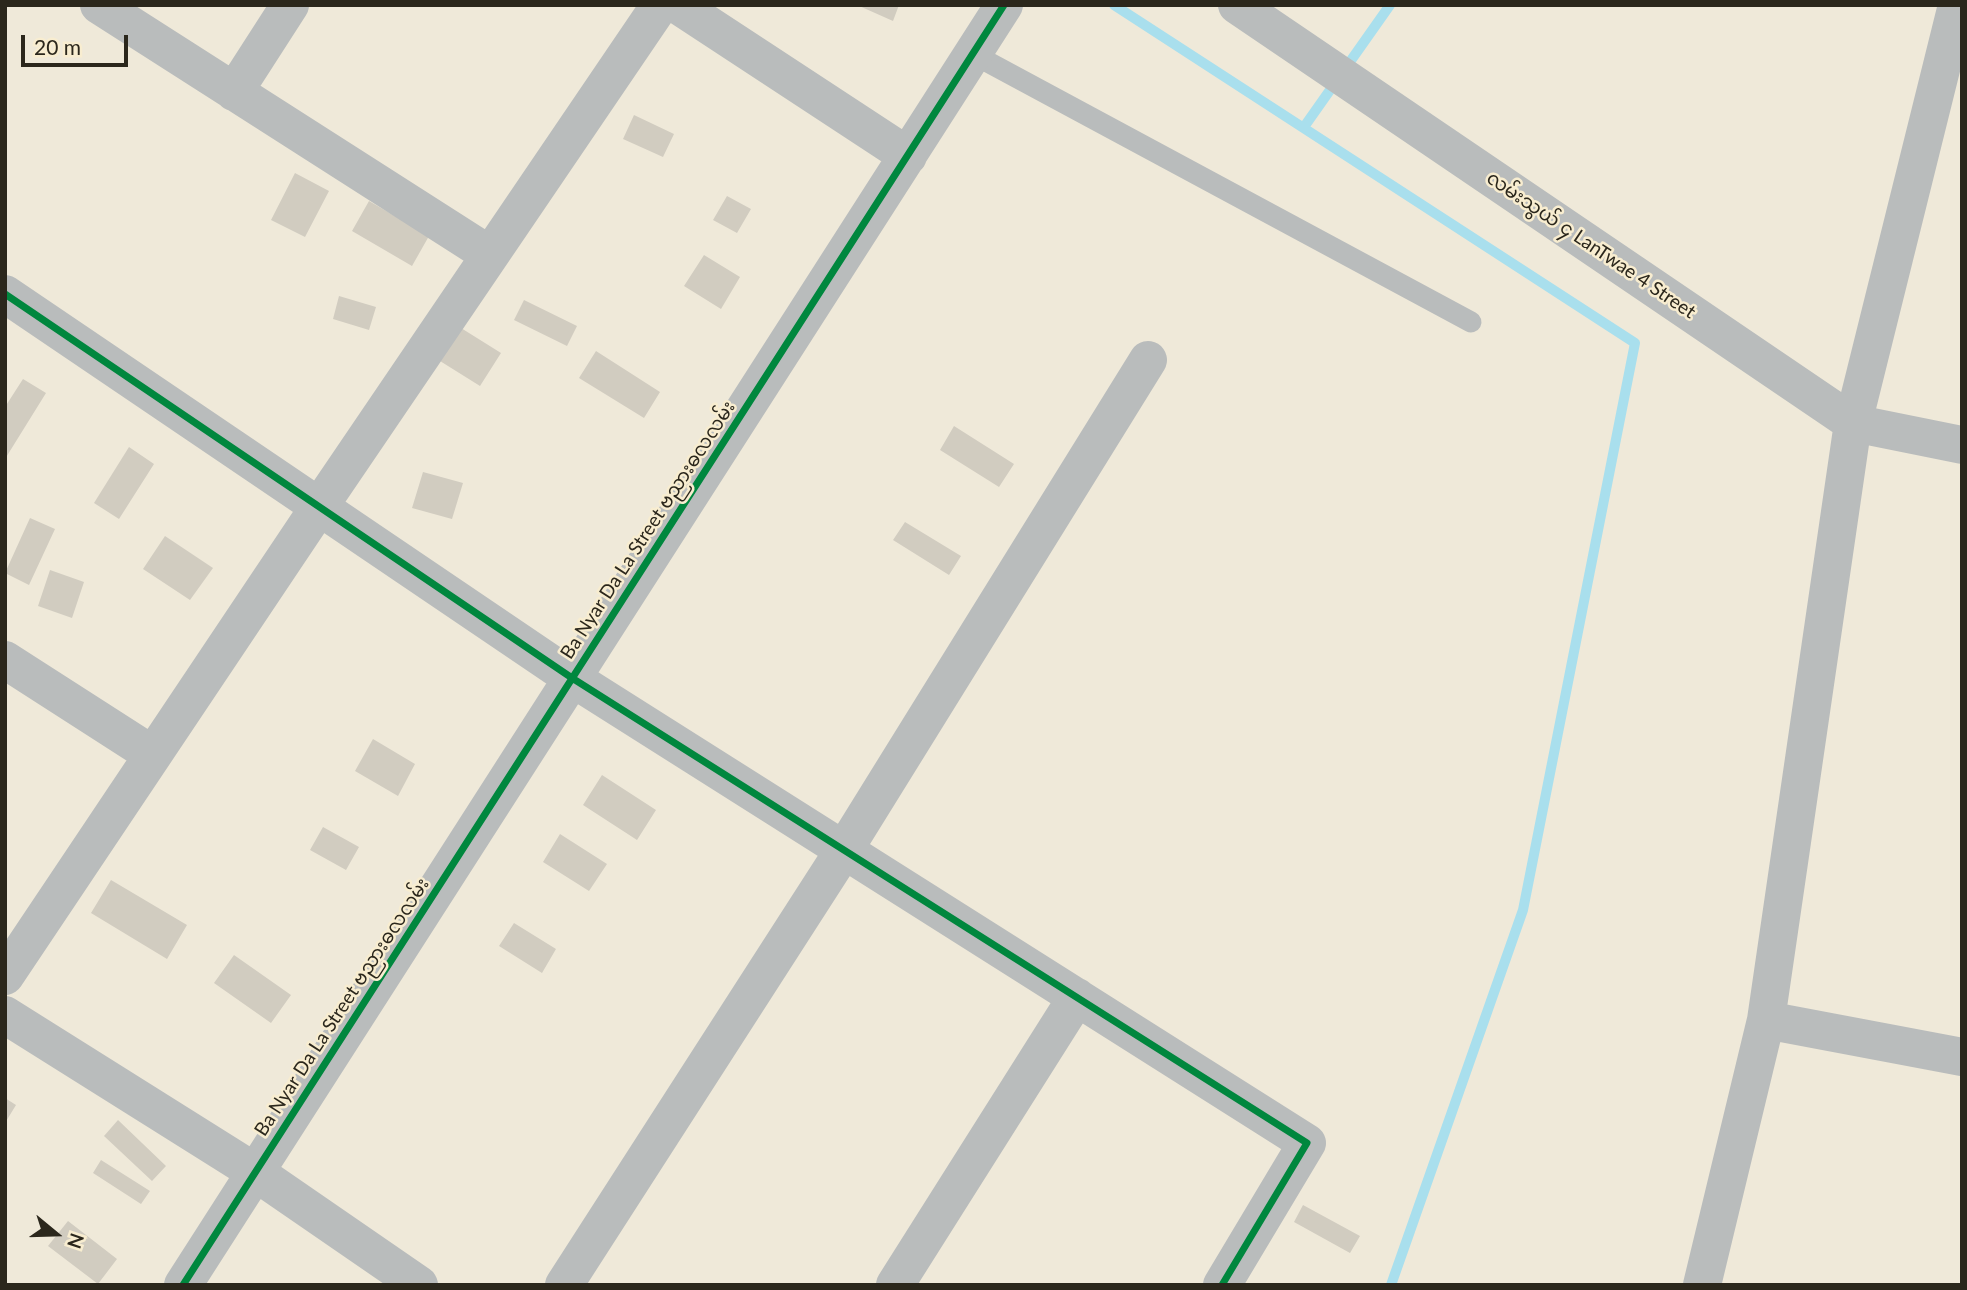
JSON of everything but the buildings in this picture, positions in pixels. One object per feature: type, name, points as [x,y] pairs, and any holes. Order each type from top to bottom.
[{"type":"street","points":[[99,5],[490,255]]},
{"type":"street","points":[[234,92],[290,5]]},
{"type":"street","points":[[5,976],[660,5]]},
{"type":"street","points":[[678,5],[908,156]]},
{"type":"street","name":"Ba Nyar Da La Street ဗညားဓလလမ်း","points":[[183,1285],[1004,5]]},
{"type":"street","name":"လမ်းသွယ် ၄ LanTwae 4 Street","points":[[1237,5],[1853,422],[1962,445]]},
{"type":"street","points":[[1702,1285],[1766,1020],[1853,422],[1957,5]]},
{"type":"street","points":[[5,294],[572,678],[1307,1143],[1222,1285]]},
{"type":"street","points":[[564,1285],[844,850],[1148,360]]},
{"type":"street","points":[[5,660],[153,755]]},
{"type":"street","points":[[895,1285],[1077,997]]},
{"type":"street","points":[[5,1015],[255,1172],[419,1285]]},
{"type":"street","points":[[1766,1020],[1962,1057]]},
{"type":"lane","points":[[973,54],[1471,323]]},
{"type":"waterway","points":[[1114,5],[1635,343],[1523,910],[1391,1285]]},
{"type":"waterway","points":[[1304,127],[1390,5]]},
{"type":"cycle path","points":[[183,1285],[1004,5]]},
{"type":"cycle path","points":[[5,294],[572,678],[1307,1143],[1222,1285]]}]
